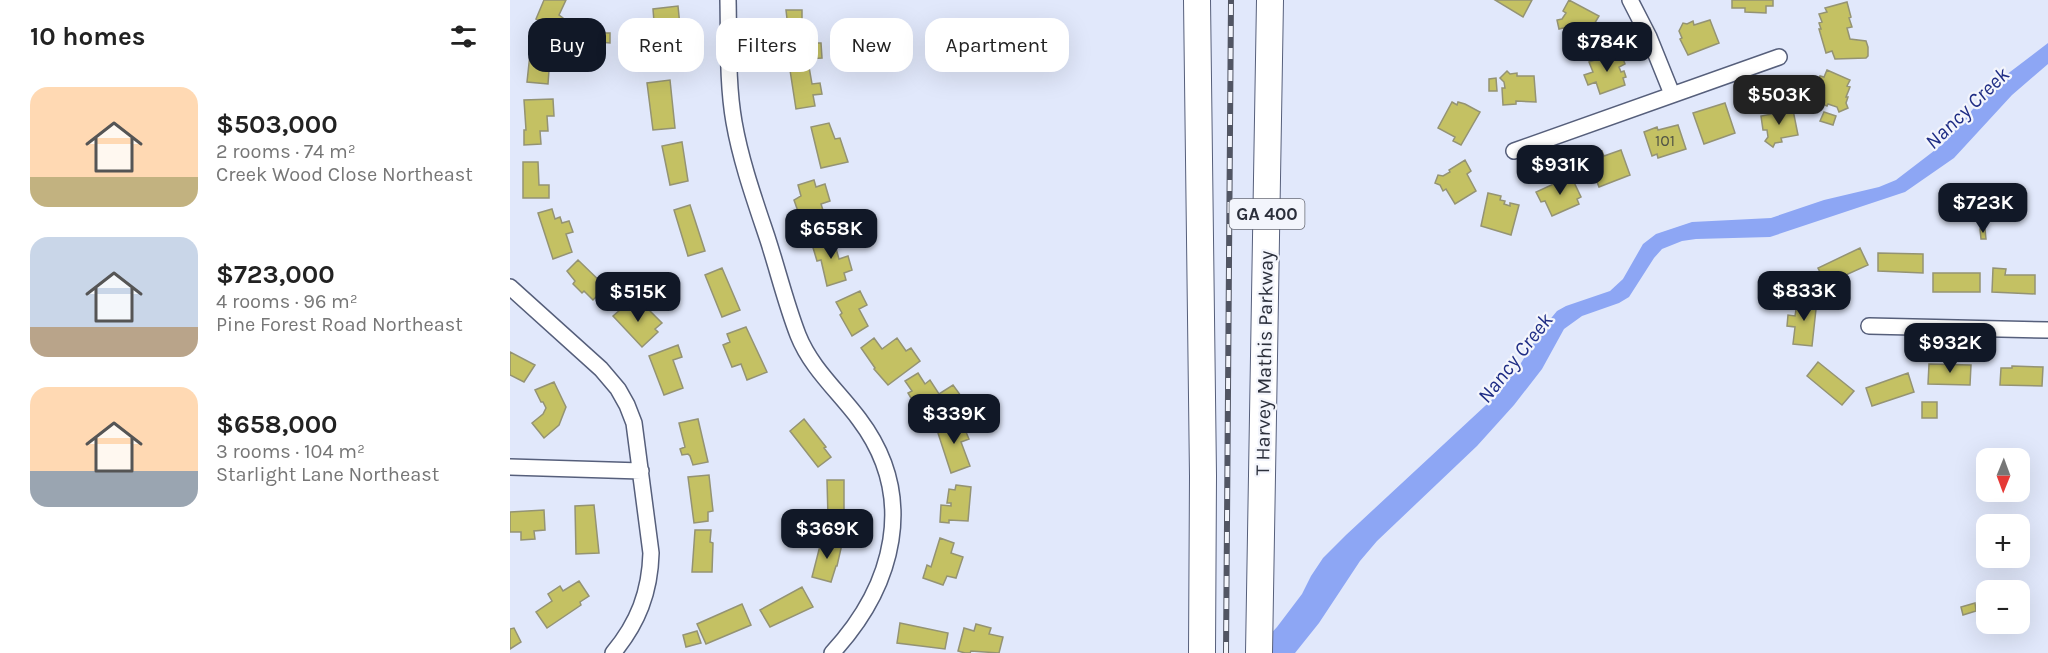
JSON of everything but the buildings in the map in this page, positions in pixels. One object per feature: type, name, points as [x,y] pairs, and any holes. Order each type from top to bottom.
[{"type":"highway","points":[[1197,0],[1202,653]]},
{"type":"highway","name":"T Harvey Mathis Parkway","points":[[1259,653],[1270,0]]},
{"type":"street","points":[[728,0],[730,88],[734,122],[741,154],[798,335],[818,370],[859,418],[873,440],[886,470],[892,505],[893,528],[885,570],[859,619],[832,653]]},
{"type":"street","points":[[1630,0],[1649,37],[1672,94]]},
{"type":"street","points":[[1514,151],[1779,57]]},
{"type":"street","points":[[510,287],[601,369],[618,389],[634,423],[651,553],[650,573],[640,612],[624,639],[612,653]]},
{"type":"street","points":[[1869,326],[2048,330]]},
{"type":"street","points":[[510,467],[641,471]]},
{"type":"water","points":[[2048,43],[2048,64],[2012,95],[1954,158],[1905,192],[1770,237],[1696,239],[1682,241],[1662,249],[1629,297],[1619,303],[1582,316],[1564,329],[1542,369],[1514,405],[1477,446],[1377,541],[1360,561],[1319,623],[1295,653],[1253,653],[1277,627],[1302,594],[1323,558],[1499,393],[1557,311],[1610,291],[1623,279],[1643,244],[1656,234],[1692,222],[1771,218],[1824,200],[1879,187],[1896,180],[1943,144],[2006,75]]},
{"type":"railway","points":[[1226,653],[1231,0]]},
{"type":"water label","name":"Nancy Creek","points":[[1967,108]]},
{"type":"water label","name":"Nancy Creek","points":[[1515,358]]}]
